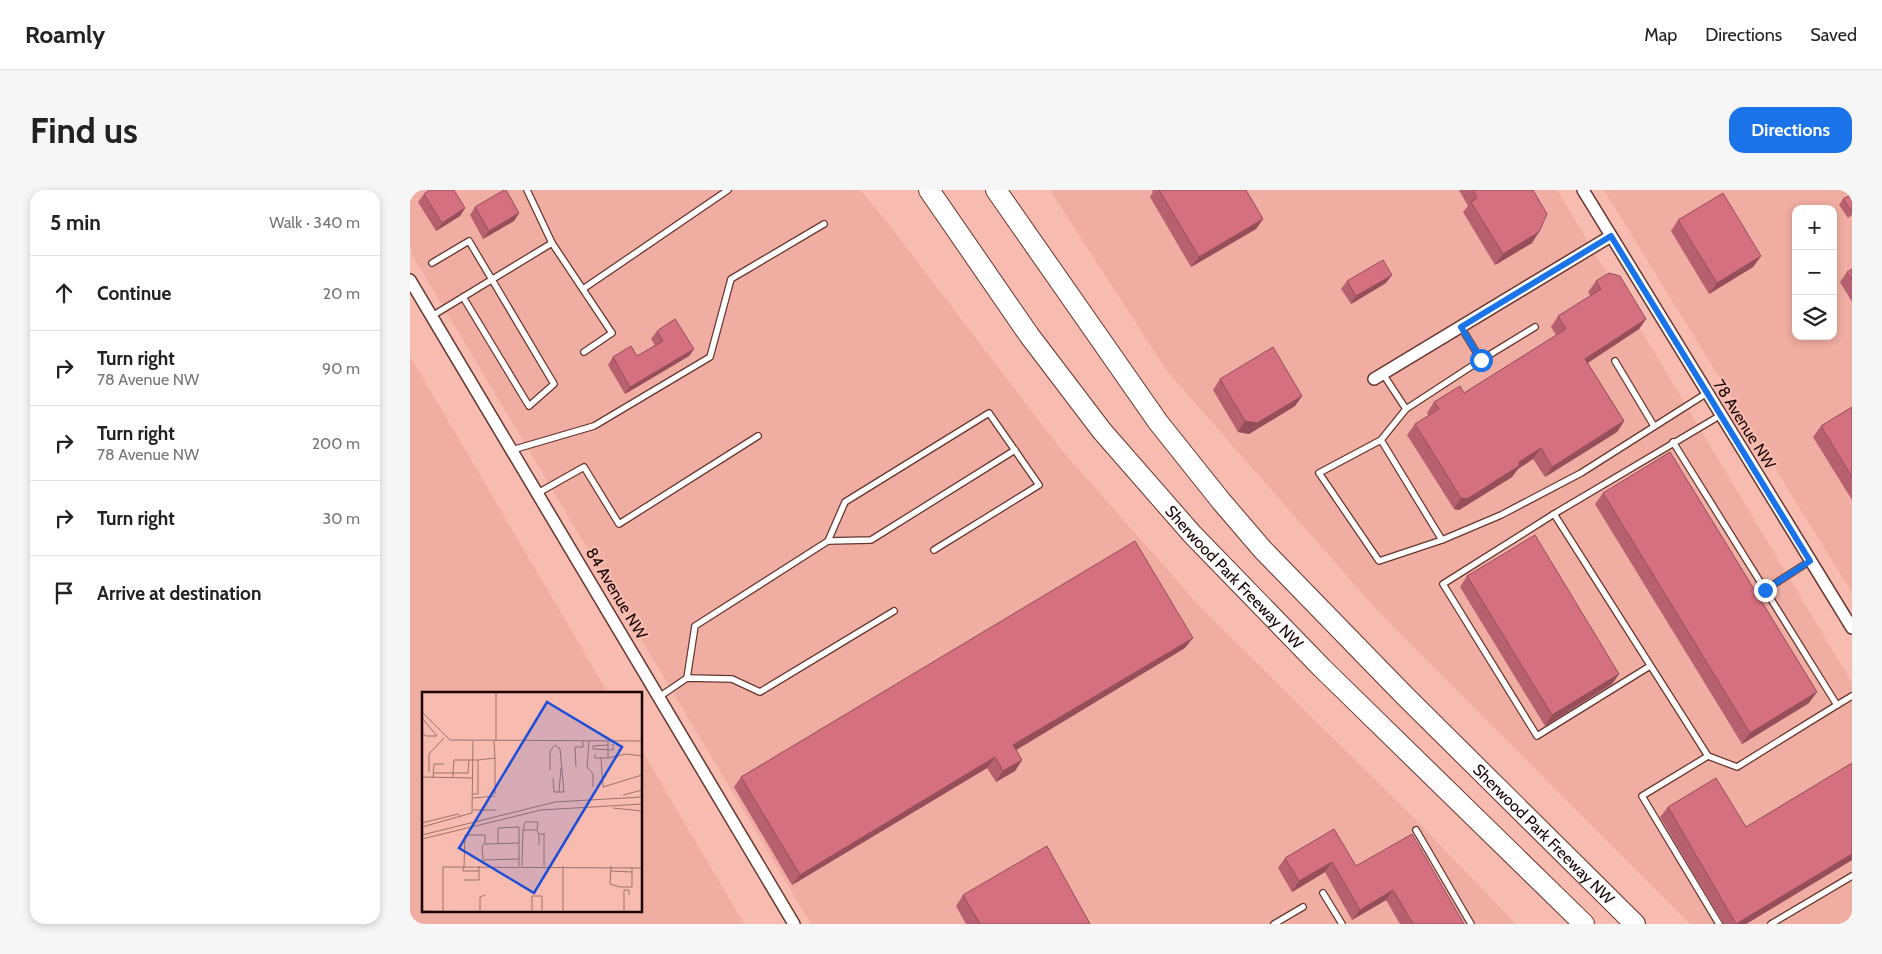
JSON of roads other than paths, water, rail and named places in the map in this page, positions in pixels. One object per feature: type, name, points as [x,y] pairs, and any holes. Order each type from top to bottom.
[{"type":"highway","name":"Sherwood Park Freeway NW","points":[[929,190],[1029,335],[1102,431],[1192,534],[1322,668],[1584,924]]},
{"type":"highway","name":"Sherwood Park Freeway NW","points":[[996,190],[1158,422],[1263,550],[1405,696],[1635,924]]},
{"type":"highway","points":[[1003,190],[1027,236]]},
{"type":"street","name":"78 Avenue NW","points":[[1583,190],[1852,628]]},
{"type":"street","points":[[1379,377],[1611,236]]},
{"type":"street","name":"84 Avenue NW","points":[[410,280],[794,924]]},
{"type":"lane","points":[[527,190],[552,243],[612,334],[584,352]]},
{"type":"lane","points":[[583,289],[728,190]]},
{"type":"lane","points":[[512,450],[594,426],[710,357],[731,278],[824,224]]},
{"type":"lane","points":[[432,263],[469,241],[554,384],[529,406],[463,297]]},
{"type":"lane","points":[[432,316],[552,243]]},
{"type":"lane","points":[[1461,327],[1481,360]]},
{"type":"lane","points":[[1535,327],[1406,409],[1381,440],[1319,473],[1379,561],[1442,540],[1501,515],[1581,473],[1707,393]]},
{"type":"lane","points":[[1615,361],[1654,426]]},
{"type":"lane","points":[[1379,377],[1406,409]]},
{"type":"lane","points":[[828,541],[845,502],[989,413],[1039,485],[934,550]]},
{"type":"lane","points":[[1650,666],[1537,736],[1443,584],[1554,514],[1721,415]]},
{"type":"lane","points":[[538,493],[584,467],[619,524],[758,436]]},
{"type":"lane","points":[[1381,440],[1442,540]]},
{"type":"lane","points":[[1673,442],[1837,705]]},
{"type":"lane","points":[[687,678],[695,626],[828,541],[871,540],[1015,450]]},
{"type":"lane","points":[[1554,514],[1708,756],[1738,767],[1852,696]]},
{"type":"lane","points":[[1765,590],[1810,561]]},
{"type":"lane","points":[[659,697],[687,678],[732,679],[760,692],[894,611]]},
{"type":"lane","points":[[1708,756],[1642,796],[1719,924]]},
{"type":"lane","points":[[1416,830],[1471,924]]},
{"type":"lane","points":[[1771,924],[1852,876]]},
{"type":"lane","points":[[1323,893],[1342,924]]},
{"type":"lane","points":[[1274,924],[1303,907]]}]
